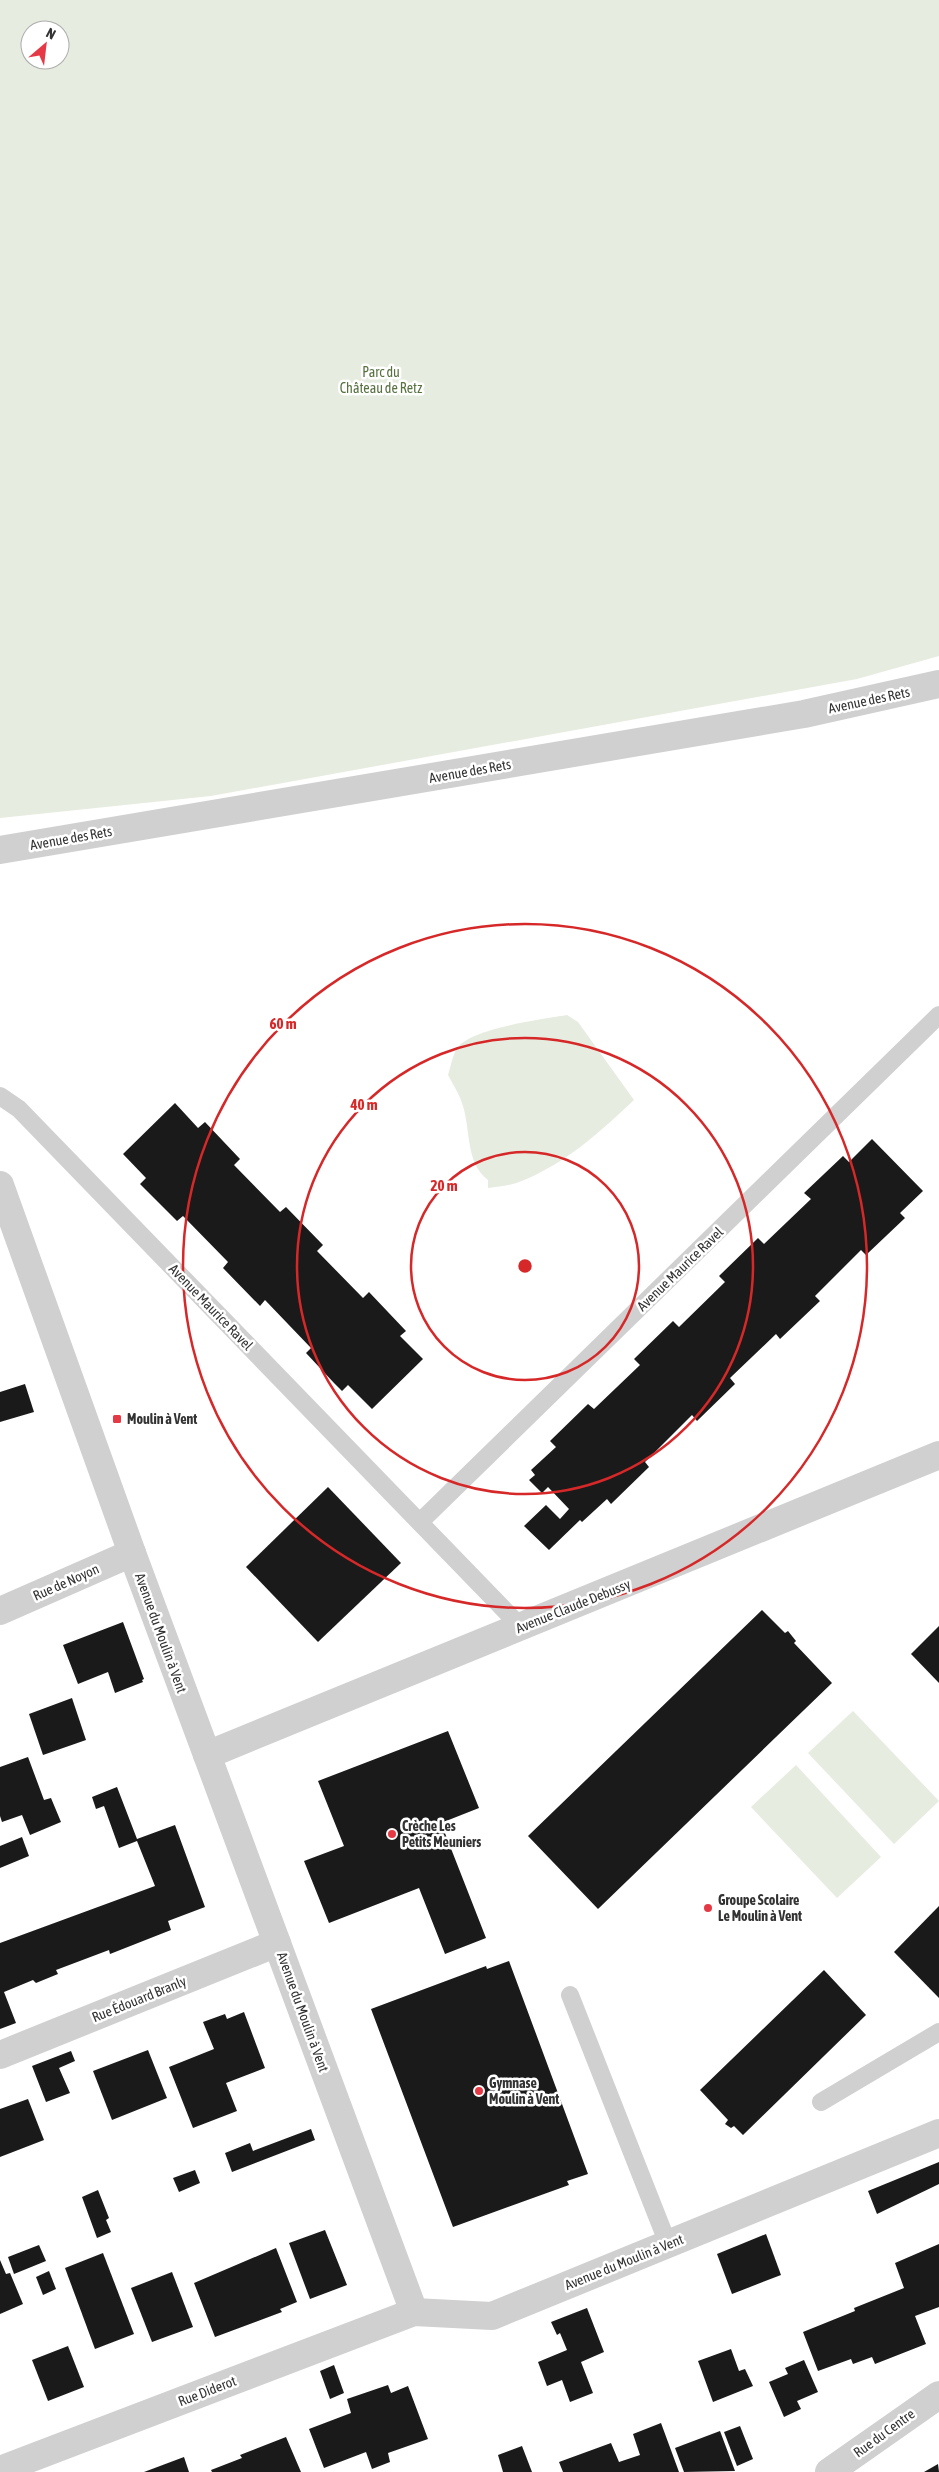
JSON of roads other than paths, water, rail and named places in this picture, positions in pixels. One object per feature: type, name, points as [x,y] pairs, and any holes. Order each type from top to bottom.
[{"type":"street","name":"Avenue des Rets","points":[[0,850],[804,714],[939,684]]},
{"type":"street","name":"Avenue du Moulin à Vent","points":[[0,1185],[132,1553],[414,2312],[492,2316],[939,2133]]},
{"type":"street","name":"Avenue Claude Debussy","points":[[207,1755],[939,1456]]},
{"type":"street","name":"Rue de Noyon","points":[[0,1611],[132,1553]]},
{"type":"street","name":"Rue Édouard Branly","points":[[0,2055],[277,1943]]},
{"type":"street","name":"Rue Diderot","points":[[0,2470],[414,2312]]},
{"type":"street","name":"Rue du Centre","points":[[829,2472],[939,2395]]},
{"type":"lane","name":"Avenue Maurice Ravel","points":[[420,1522],[939,1015]]},
{"type":"lane","name":"Avenue Maurice Ravel","points":[[0,1096],[20,1109],[521,1627]]},
{"type":"lane","points":[[570,1995],[668,2244]]},
{"type":"lane","points":[[821,2102],[939,2032]]},
{"type":"place","name":"Moulin à Vent","points":[[117,1419]]},
{"type":"place","name":"Crèche Les Petits Meuniers","points":[[392,1834]]},
{"type":"place","name":"Groupe Scolaire Le Moulin à Vent","points":[[708,1908]]},
{"type":"place","name":"Gymnase Moulin à Vent","points":[[479,2091]]},
{"type":"park label","name":"Parc du Château de Retz","points":[[381,380]]}]
